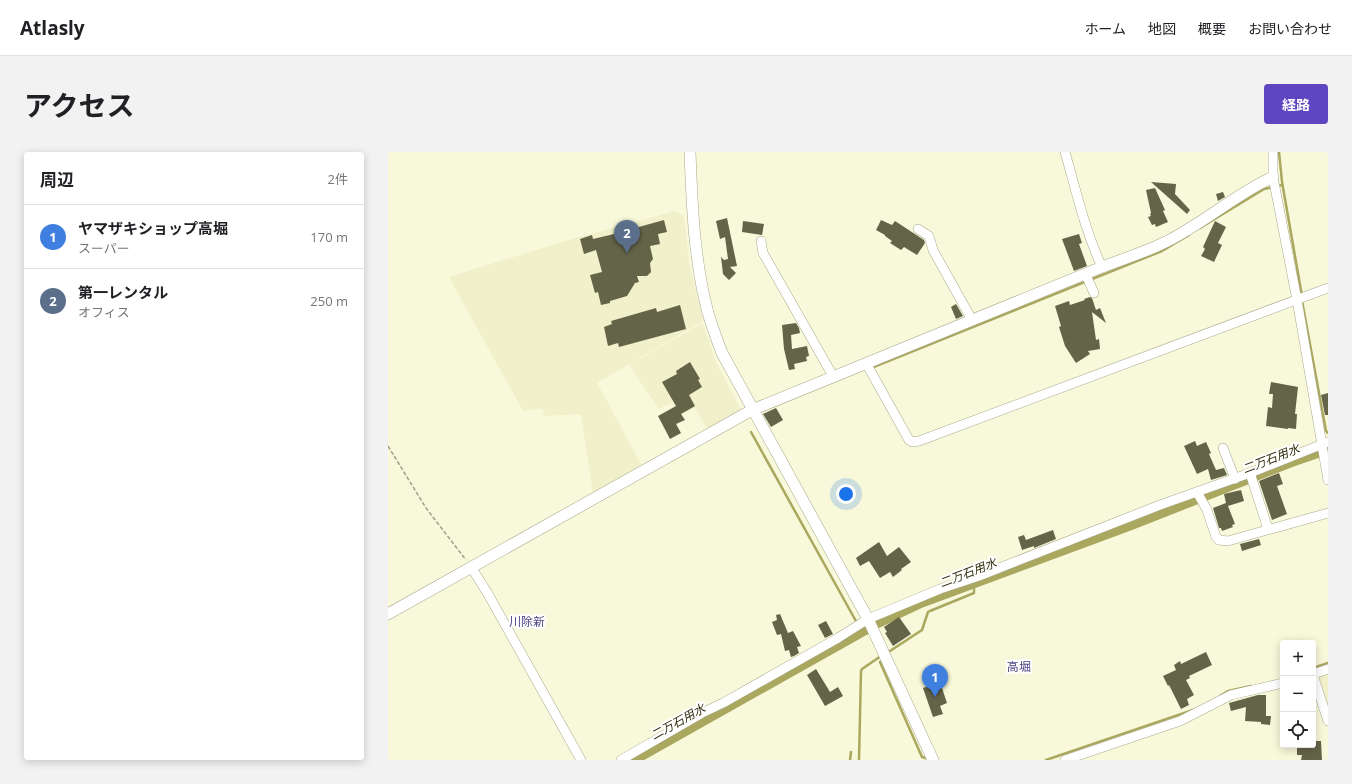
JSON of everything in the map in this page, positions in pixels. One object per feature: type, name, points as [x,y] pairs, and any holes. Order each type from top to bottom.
[{"type":"street","points":[[690,152],[694,239],[708,314],[722,353],[868,619],[933,760]]},
{"type":"street","points":[[1065,152],[1096,255],[1102,267]]},
{"type":"street","points":[[1273,152],[1273,177],[1325,443],[1328,480]]},
{"type":"street","points":[[388,614],[752,410],[1085,273],[1166,242],[1186,231],[1255,185],[1273,177]]},
{"type":"street","points":[[918,229],[929,236],[933,250],[972,320]]},
{"type":"street","points":[[761,240],[763,253],[833,376]]},
{"type":"street","points":[[1085,273],[1094,293]]},
{"type":"street","points":[[866,363],[909,440],[912,442],[919,441],[1328,288]]},
{"type":"street","points":[[621,760],[702,713],[723,703],[838,638],[868,619],[940,589],[979,576],[1325,443]]},
{"type":"street","points":[[1222,448],[1235,478]]},
{"type":"street","points":[[1250,473],[1268,529]]},
{"type":"street","points":[[1197,492],[1206,510],[1216,537],[1219,540],[1228,541],[1328,513]]},
{"type":"street","points":[[472,567],[582,760]]},
{"type":"street","points":[[1316,673],[1328,669]]},
{"type":"street","points":[[1314,676],[1328,721]]},
{"type":"street","points":[[1065,760],[1090,756],[1103,746],[1180,720],[1231,695],[1280,684]]},
{"type":"path","points":[[388,446],[426,508],[472,567]]},
{"type":"shaded area","points":[[675,211],[684,216],[689,262],[703,321],[597,383],[642,466],[593,494],[581,414],[544,416],[543,408],[523,411],[449,277],[565,241]]},
{"type":"shaded area","points":[[703,323],[715,360],[741,410],[708,431],[695,408],[684,414],[678,403],[673,405],[672,403],[659,409],[629,365]]},
{"type":"shaded area","points":[[1328,672],[1328,714],[1316,676]]},
{"type":"building","points":[[1151,182],[1176,184],[1175,194],[1190,210],[1187,214]]},
{"type":"building","points":[[1155,188],[1165,210],[1163,211],[1168,222],[1156,227],[1155,224],[1152,225],[1148,217],[1151,216],[1151,213],[1146,190]]},
{"type":"building","points":[[1223,192],[1225,197],[1218,201],[1216,194]]},
{"type":"building","points":[[727,218],[737,266],[730,267],[736,273],[729,280],[723,274],[721,257],[724,260],[728,259],[725,237],[720,239],[716,221]]},
{"type":"building","points":[[664,220],[667,232],[658,234],[660,244],[650,246],[653,259],[650,263],[651,272],[647,276],[637,276],[639,282],[635,283],[627,296],[601,305],[598,292],[595,293],[590,275],[602,272],[596,250],[584,254],[580,239],[592,235],[593,239]]},
{"type":"building","points":[[881,220],[892,225],[895,221],[924,240],[925,243],[917,255],[904,247],[901,250],[890,243],[892,241],[885,235],[876,230]]},
{"type":"building","points":[[743,221],[764,224],[762,235],[742,232]]},
{"type":"building","points":[[1215,221],[1226,227],[1218,243],[1222,245],[1214,262],[1201,256],[1205,249],[1203,247]]},
{"type":"building","points":[[1079,234],[1082,243],[1079,244],[1087,266],[1074,271],[1062,239]]},
{"type":"building","points":[[1090,297],[1092,298],[1096,310],[1100,308],[1106,323],[1092,312],[1096,340],[1099,339],[1100,349],[1088,351],[1090,354],[1076,363],[1065,346],[1059,327],[1061,326],[1055,306],[1069,301],[1070,305]]},
{"type":"building","points":[[956,304],[963,316],[956,319],[951,307]]},
{"type":"building","points":[[680,305],[686,329],[619,347],[618,343],[608,346],[604,327],[612,324],[611,321],[656,308],[657,312]]},
{"type":"building","points":[[796,323],[800,333],[791,335],[792,349],[807,346],[809,356],[806,357],[807,361],[794,364],[795,369],[789,370],[784,349],[782,325]]},
{"type":"building","points":[[690,362],[700,379],[698,380],[702,387],[689,395],[695,406],[681,414],[685,420],[676,424],[681,433],[670,439],[658,416],[676,406],[662,382],[677,374],[676,371]]},
{"type":"building","points":[[1271,382],[1298,387],[1295,414],[1297,414],[1296,429],[1266,426],[1268,407],[1272,408],[1273,394],[1269,394]]},
{"type":"building","points":[[1328,393],[1328,415],[1325,415],[1321,395]]},
{"type":"building","points":[[776,408],[783,420],[771,427],[763,414]]},
{"type":"building","points":[[1195,441],[1197,446],[1206,442],[1211,453],[1209,454],[1216,470],[1224,468],[1227,475],[1211,480],[1208,469],[1197,474],[1184,446]]},
{"type":"building","points":[[1279,473],[1283,484],[1277,486],[1287,514],[1272,520],[1259,481]]},
{"type":"building","points":[[1241,490],[1244,501],[1228,506],[1235,524],[1232,525],[1233,527],[1222,531],[1221,528],[1219,528],[1213,508],[1226,503],[1224,494]]},
{"type":"building","points":[[1053,530],[1056,539],[1034,548],[1034,546],[1022,550],[1018,537],[1024,535],[1026,540]]},
{"type":"building","points":[[1259,539],[1261,545],[1242,551],[1240,544]]},
{"type":"building","points":[[879,542],[887,556],[899,547],[911,562],[893,577],[890,572],[880,578],[869,561],[860,566],[856,558]]},
{"type":"building","points":[[780,614],[788,633],[793,631],[801,646],[797,647],[799,653],[791,657],[789,650],[785,651],[781,634],[777,635],[772,622],[777,620],[776,615]]},
{"type":"building","points":[[899,617],[911,634],[893,646],[885,633],[887,632],[884,627]]},
{"type":"building","points":[[826,621],[833,634],[825,638],[818,625]]},
{"type":"building","points":[[1206,652],[1212,665],[1189,676],[1190,678],[1186,680],[1194,695],[1187,699],[1189,705],[1181,709],[1163,676],[1176,670],[1174,665],[1180,661],[1181,664]]},
{"type":"building","points":[[816,669],[830,692],[838,687],[843,696],[825,706],[807,675]]},
{"type":"building","points":[[940,682],[947,703],[940,706],[943,714],[933,717],[923,688]]},
{"type":"building","points":[[1258,695],[1266,695],[1266,716],[1271,716],[1270,725],[1261,724],[1261,722],[1245,721],[1246,707],[1231,711],[1229,703]]},
{"type":"building","points":[[1316,741],[1321,741],[1322,760],[1301,760],[1302,755],[1297,755],[1297,748],[1316,748]]},
{"type":"waterway","points":[[1279,152],[1282,182],[1302,296]]},
{"type":"waterway","points":[[1200,228],[1264,189],[1282,185]]},
{"type":"waterway","points":[[871,368],[1162,251],[1189,235]]},
{"type":"waterway","points":[[1302,301],[1326,431],[1328,433]]},
{"type":"waterway","points":[[751,432],[857,623]]},
{"type":"waterway","name":"二万石用水","points":[[635,760],[875,625],[922,603],[1130,526],[1293,462],[1328,450]]},
{"type":"waterway","points":[[887,653],[922,630],[928,612],[974,593],[974,584]]},
{"type":"waterway","points":[[859,760],[861,671],[881,656]]},
{"type":"waterway","points":[[880,662],[922,757],[929,759]]},
{"type":"waterway","points":[[1316,667],[1328,663]]},
{"type":"waterway","points":[[1220,696],[1228,691],[1251,686]]},
{"type":"waterway","points":[[1046,760],[1193,710]]},
{"type":"waterway","points":[[850,760],[851,752]]},
{"type":"place","name":"第一レンタル","points":[[627,253]]},
{"type":"place","name":"ヤマザキショップ高堀","points":[[935,697]]},
{"type":"district","name":"川除新","points":[[527,622]]},
{"type":"district","name":"高堀","points":[[1019,667]]}]
